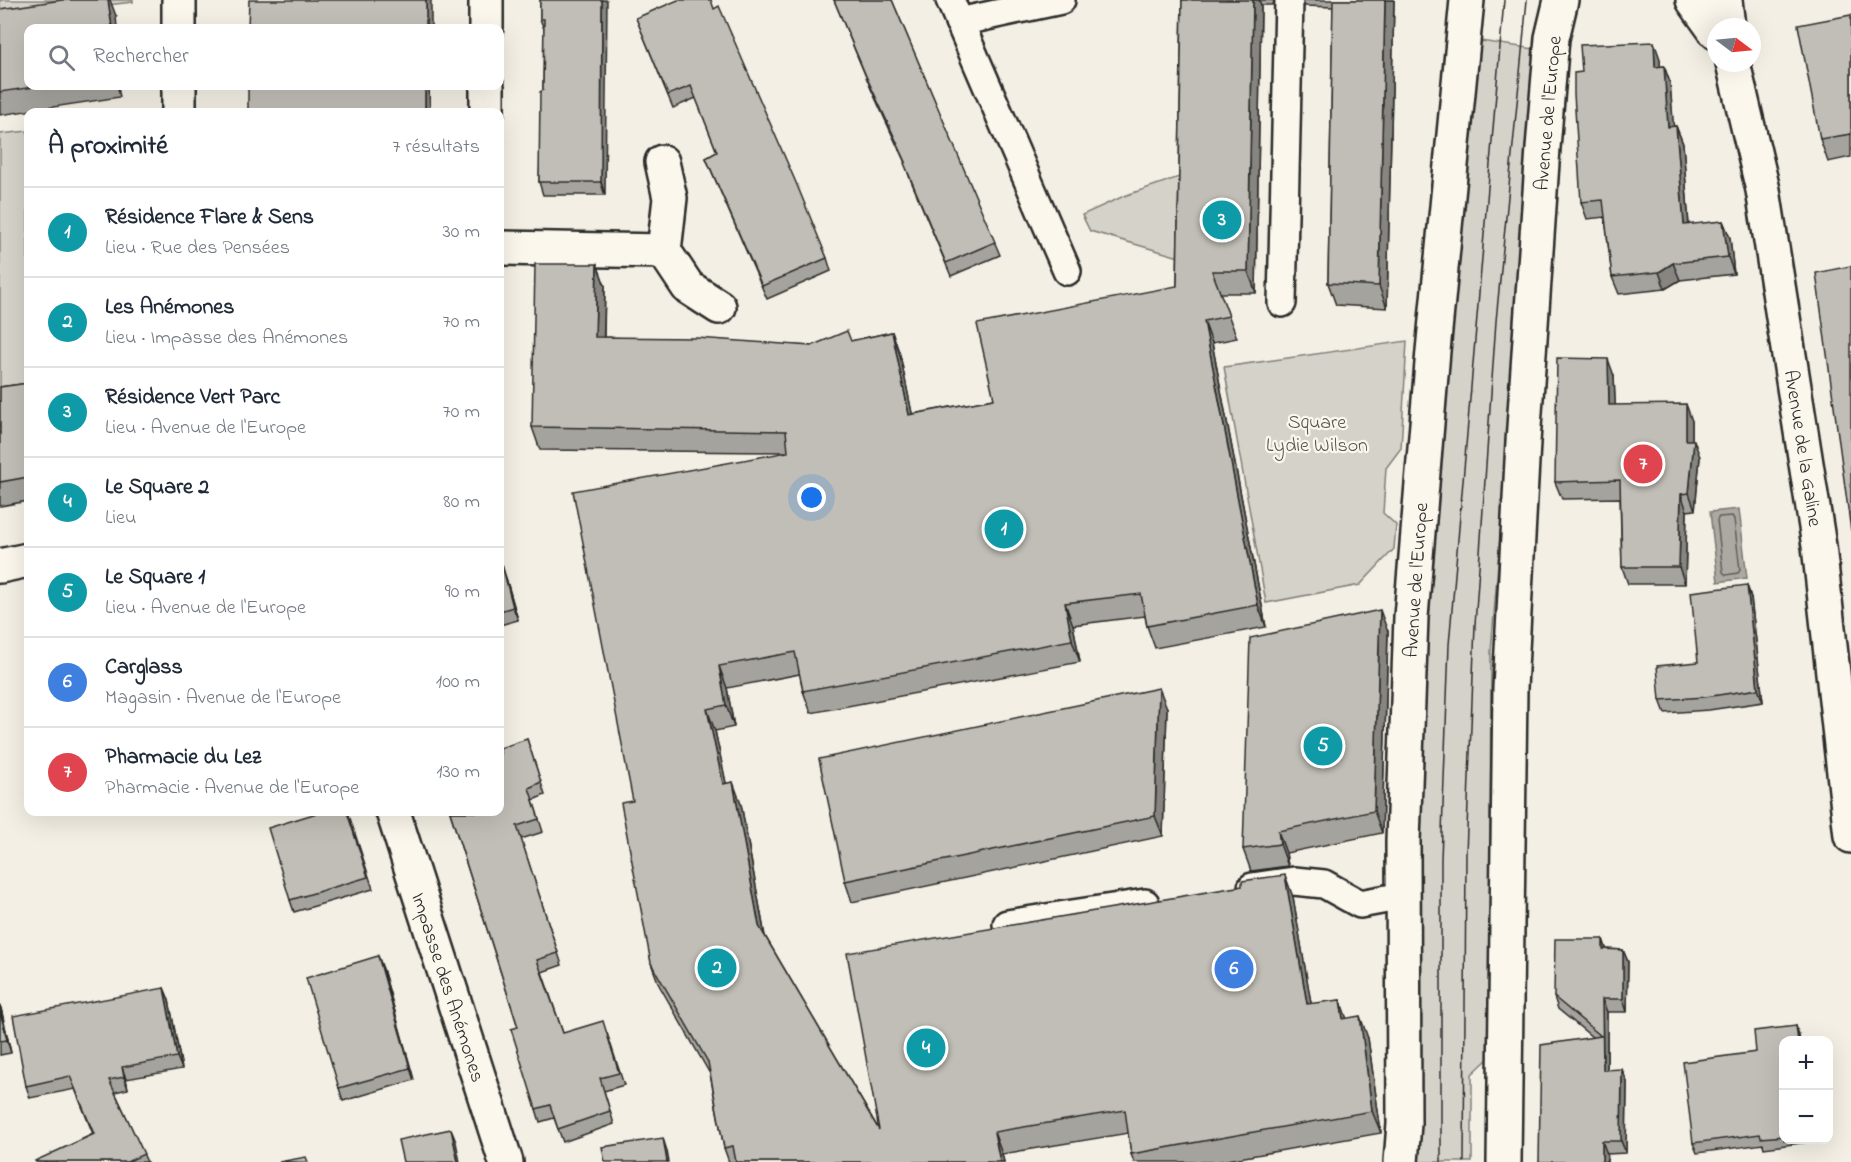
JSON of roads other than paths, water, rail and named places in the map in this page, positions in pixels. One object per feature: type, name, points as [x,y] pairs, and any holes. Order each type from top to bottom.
[{"type":"main road","points":[[179,0],[179,24]]},
{"type":"main road","points":[[486,0],[486,24]]},
{"type":"main road","name":"Avenue de l'Europe","points":[[1401,1162],[1404,1124],[1403,841],[1413,587],[1467,0]]},
{"type":"main road","name":"Avenue de l'Europe","points":[[1504,1162],[1510,688],[1543,148],[1552,38],[1561,0]]},
{"type":"main road","points":[[1693,0],[1707,19]]},
{"type":"main road","points":[[1725,0],[1727,18]]},
{"type":"main road","name":"Avenue de la Galine","points":[[1735,72],[1763,190],[1819,546],[1848,774],[1851,836]]},
{"type":"main road","points":[[179,90],[179,108]]},
{"type":"main road","points":[[487,90],[487,108]]},
{"type":"main road","points":[[662,162],[670,198],[664,251],[688,287],[719,307]]},
{"type":"main road","points":[[504,248],[664,251]]},
{"type":"main road","points":[[0,566],[24,561]]},
{"type":"main road","name":"Impasse des Anémones","points":[[394,816],[506,1162]]},
{"type":"lane","points":[[1061,0],[954,11],[1066,271]]},
{"type":"lane","points":[[1282,303],[1289,0]]},
{"type":"lane","points":[[1225,891],[1294,881],[1324,884],[1360,904],[1403,896]]},
{"type":"lane","points":[[1007,924],[1168,900]]},
{"type":"water","points":[[1739,509],[1747,578],[1718,582],[1710,512]]},
{"type":"tram line","points":[[1441,1162],[1441,859],[1449,645],[1504,0]]},
{"type":"tram line","points":[[1464,1162],[1466,854],[1475,625],[1496,321],[1527,0]]},
{"type":"place","name":"Résidence Vert Parc","points":[[1222,220]]},
{"type":"place","name":"Pharmacie du Lez","points":[[1643,464]]},
{"type":"place","name":"Résidence Flare & Sens","points":[[1004,529]]},
{"type":"place","name":"Le Square 1","points":[[1323,746]]},
{"type":"place","name":"Les Anémones","points":[[717,968]]},
{"type":"place","name":"Carglass","points":[[1234,969]]},
{"type":"place","name":"Le Square 2","points":[[926,1048]]},
{"type":"park label","name":"Square Lydie Wilson","points":[[1317,432]]}]
